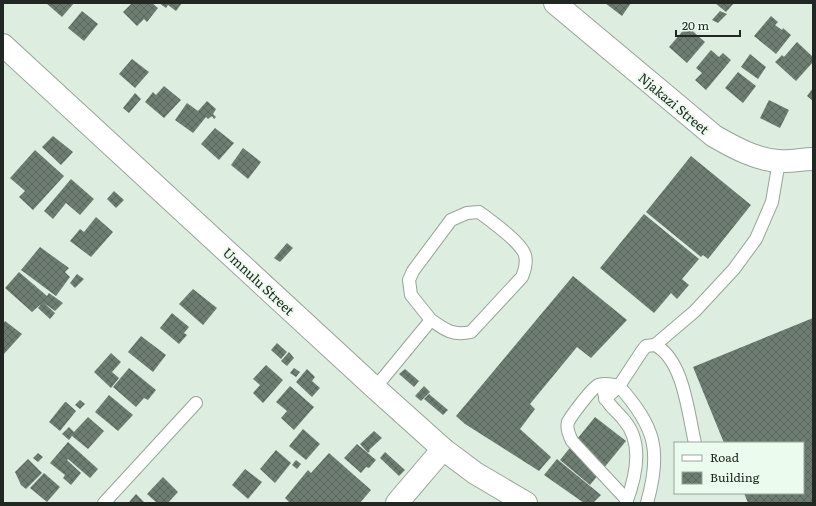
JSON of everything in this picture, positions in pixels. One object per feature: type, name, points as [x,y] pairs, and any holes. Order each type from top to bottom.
[{"type":"street","name":"Njakazi Street","points":[[555,3],[714,136],[737,149],[757,157],[779,161],[813,159]]},
{"type":"street","name":"Umnulu Street","points":[[3,45],[374,388],[444,449],[476,473],[526,503]]},
{"type":"street","points":[[397,503],[444,449]]},
{"type":"lane","points":[[655,345],[695,311],[734,269],[756,240],[772,202],[779,161]]},
{"type":"lane","points":[[479,212],[521,248],[525,256],[526,267],[522,277],[471,332],[460,335],[443,329],[431,320],[411,295],[409,280],[413,271],[451,220],[466,213],[479,212]]},
{"type":"lane","points":[[374,388],[431,320]]},
{"type":"lane","points":[[605,399],[619,386],[642,351],[650,345],[655,345],[663,349],[677,371],[695,442]]},
{"type":"lane","points":[[602,384],[605,399],[626,422],[634,436],[637,455],[634,476],[627,501]]},
{"type":"lane","points":[[627,501],[572,440],[569,434],[568,424],[573,414],[592,390],[596,386],[602,384],[619,386],[632,400],[649,429],[654,448],[655,461],[654,476],[647,503]]},
{"type":"lane","points":[[104,503],[196,403]]},
{"type":"building","points":[[46,3],[74,3],[62,17]]},
{"type":"building","points":[[132,3],[152,3],[158,8],[147,22],[144,19],[137,26],[123,12]]},
{"type":"building","points":[[159,3],[182,3],[176,11],[168,5],[166,8]]},
{"type":"building","points":[[605,3],[631,3],[622,16]]},
{"type":"building","points":[[715,3],[734,3],[726,12]]},
{"type":"building","points":[[82,11],[98,24],[84,41],[68,28]]},
{"type":"building","points":[[720,11],[727,14],[718,23],[712,20]]},
{"type":"building","points":[[771,16],[778,22],[775,25],[782,30],[783,28],[791,35],[776,54],[754,36]]},
{"type":"building","points":[[687,26],[705,42],[687,63],[669,47]]},
{"type":"building","points":[[797,42],[813,57],[813,62],[796,81],[775,62],[782,55],[784,57]]},
{"type":"building","points":[[711,50],[719,57],[723,53],[731,60],[706,90],[695,80],[702,73],[696,68]]},
{"type":"building","points":[[750,54],[766,67],[758,79],[741,67]]},
{"type":"building","points":[[132,59],[149,72],[135,88],[119,74]]},
{"type":"building","points":[[738,72],[756,86],[743,103],[725,88]]},
{"type":"building","points":[[164,86],[181,100],[164,118],[145,102],[153,92],[156,95]]},
{"type":"building","points":[[813,88],[813,101],[807,96]]},
{"type":"building","points":[[135,93],[141,99],[129,113],[123,108]]},
{"type":"building","points":[[769,100],[789,110],[780,128],[760,118]]},
{"type":"building","points":[[207,101],[216,109],[213,114],[216,117],[214,119],[212,116],[208,119],[206,117],[193,133],[175,120],[187,103],[198,111]]},
{"type":"building","points":[[215,128],[234,143],[219,160],[201,144]]},
{"type":"building","points":[[53,136],[73,152],[61,165],[42,147]]},
{"type":"building","points":[[243,148],[261,162],[248,179],[231,165]]},
{"type":"building","points":[[35,150],[64,176],[33,210],[19,197],[25,191],[10,178]]},
{"type":"building","points":[[691,156],[751,205],[708,259],[703,255],[701,257],[646,212]]},
{"type":"building","points":[[71,179],[94,199],[80,215],[66,203],[53,219],[44,211]]},
{"type":"building","points":[[114,191],[124,200],[116,208],[107,199]]},
{"type":"building","points":[[644,214],[699,259],[682,279],[689,285],[677,299],[671,293],[654,313],[600,268]]},
{"type":"building","points":[[96,217],[113,232],[91,257],[70,241],[80,229],[84,232]]},
{"type":"building","points":[[287,243],[293,248],[280,262],[274,258]]},
{"type":"building","points":[[40,247],[69,268],[65,272],[70,277],[56,296],[21,270]]},
{"type":"building","points":[[19,272],[47,296],[49,293],[63,303],[55,311],[44,303],[55,313],[50,319],[38,308],[41,304],[32,312],[5,288]]},
{"type":"building","points":[[77,274],[84,279],[75,288],[70,283]]},
{"type":"building","points":[[573,276],[627,320],[591,358],[577,347],[530,404],[535,409],[520,429],[551,457],[539,471],[465,424],[456,416]]},
{"type":"building","points":[[193,289],[217,308],[203,325],[179,304]]},
{"type":"building","points":[[172,313],[189,327],[184,333],[187,335],[179,344],[160,328]]},
{"type":"building","points":[[813,318],[813,503],[748,503],[744,494],[804,494],[804,442],[724,442],[693,367]]},
{"type":"building","points":[[5,321],[22,334],[3,355],[3,324]]},
{"type":"building","points":[[141,336],[166,355],[153,372],[128,352]]},
{"type":"building","points":[[277,343],[287,352],[281,359],[271,350]]},
{"type":"building","points":[[289,352],[294,358],[287,366],[281,361]]},
{"type":"building","points":[[111,353],[121,362],[112,372],[119,378],[111,388],[94,372]]},
{"type":"building","points":[[266,365],[283,380],[263,403],[253,393],[260,385],[253,379]]},
{"type":"building","points":[[129,368],[156,390],[148,400],[144,398],[136,407],[113,387]]},
{"type":"building","points":[[294,368],[300,372],[296,377],[290,373]]},
{"type":"building","points":[[307,369],[315,377],[312,381],[320,388],[312,397],[296,382]]},
{"type":"building","points":[[405,369],[419,381],[414,387],[399,374]]},
{"type":"building","points":[[290,386],[314,407],[294,430],[281,418],[287,411],[276,402]]},
{"type":"building","points":[[424,386],[430,392],[421,401],[415,396]]},
{"type":"building","points":[[429,394],[448,410],[443,415],[424,399]]},
{"type":"building","points":[[109,395],[133,415],[118,431],[95,412]]},
{"type":"building","points":[[80,400],[85,404],[80,409],[75,405]]},
{"type":"building","points":[[65,402],[76,411],[60,431],[49,422]]},
{"type":"building","points":[[88,417],[104,431],[88,449],[72,436],[69,440],[62,434],[69,427],[74,432]]},
{"type":"building","points":[[595,417],[626,441],[590,485],[560,460]]},
{"type":"building","points":[[303,429],[320,444],[306,460],[289,446]]},
{"type":"building","points":[[374,431],[382,438],[369,450],[370,451],[368,453],[360,444]]},
{"type":"building","points":[[68,442],[98,469],[90,478],[68,459],[67,460],[81,473],[71,485],[63,478],[65,475],[50,463]]},
{"type":"building","points":[[357,444],[376,460],[369,468],[366,467],[361,473],[344,458]]},
{"type":"building","points":[[276,450],[291,463],[275,483],[260,469]]},
{"type":"building","points":[[385,452],[405,470],[399,476],[380,458]]},
{"type":"building","points":[[38,453],[43,457],[38,462],[33,458]]},
{"type":"building","points":[[329,453],[371,490],[360,503],[290,503],[285,498],[308,470],[311,473]]},
{"type":"building","points":[[28,459],[42,473],[26,489],[21,485],[15,472]]},
{"type":"building","points":[[557,459],[601,495],[593,503],[584,503],[544,475]]},
{"type":"building","points":[[296,460],[301,464],[297,469],[292,465]]},
{"type":"building","points":[[245,469],[262,482],[248,499],[232,485]]},
{"type":"building","points":[[44,473],[60,487],[47,502],[30,488]]},
{"type":"building","points":[[163,477],[178,492],[168,503],[157,503],[147,494]]},
{"type":"building","points":[[136,494],[145,503],[129,502]]}]
